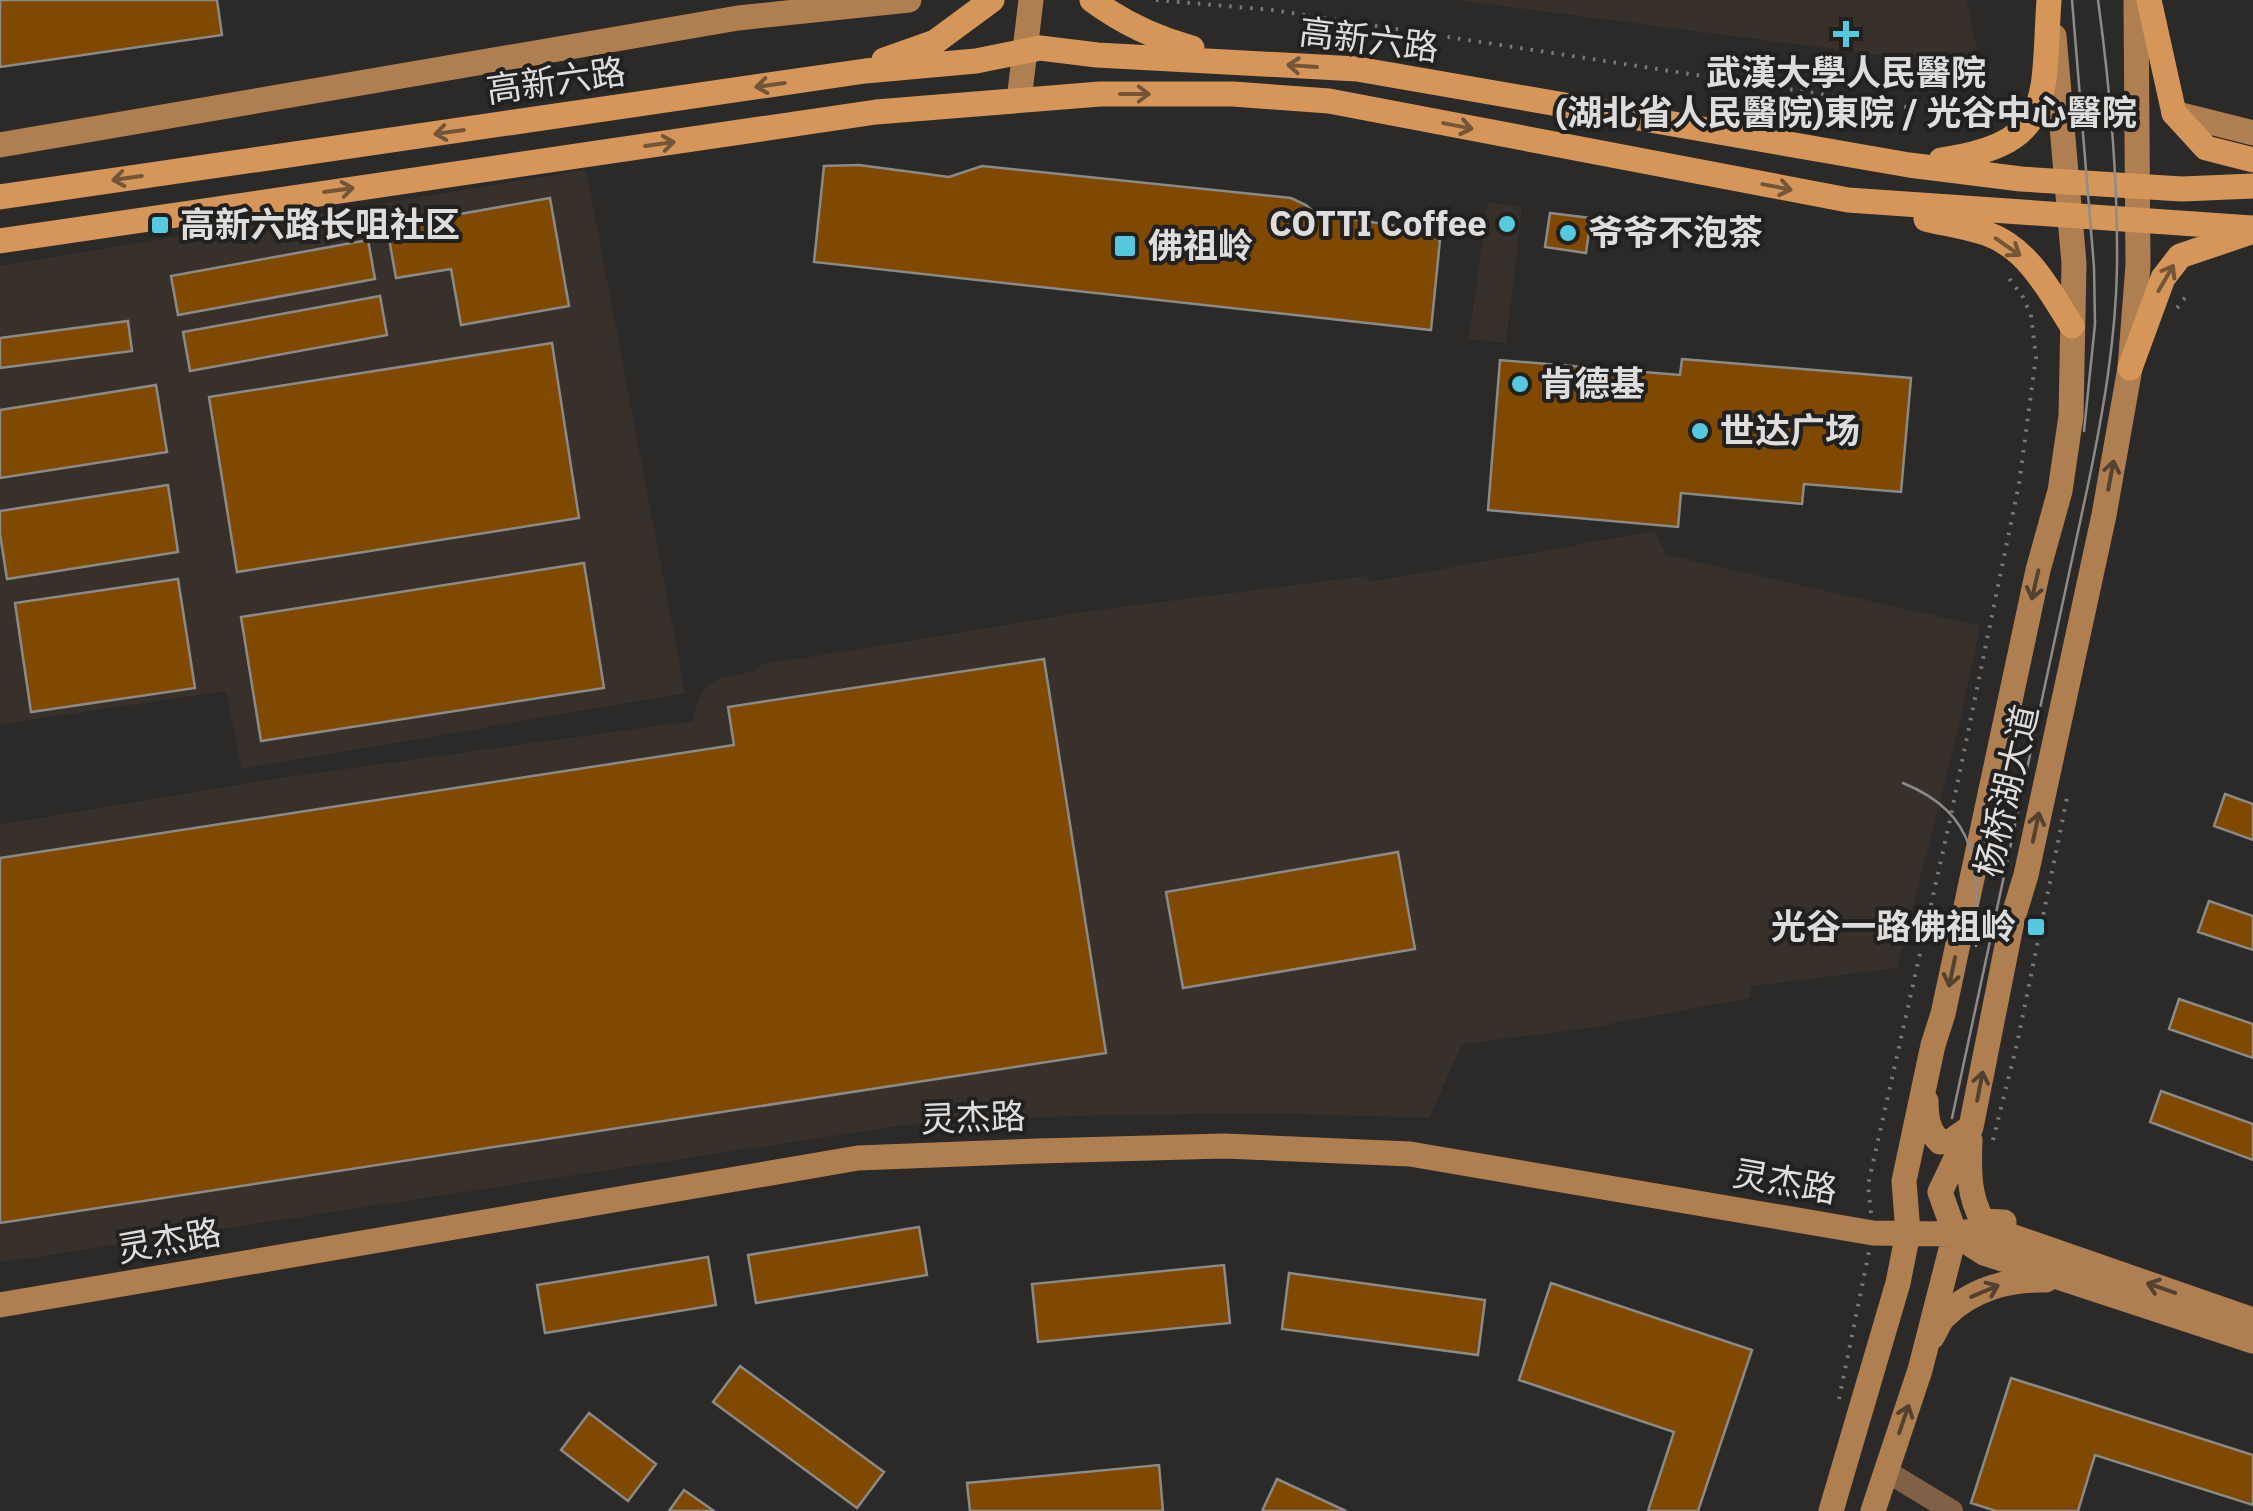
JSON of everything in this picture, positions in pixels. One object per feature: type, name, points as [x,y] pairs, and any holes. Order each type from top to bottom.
[{"type":"main road","points":[[0,145],[738,18],[909,0]]},
{"type":"main road","points":[[841,75],[935,42],[992,0]]},
{"type":"main road","points":[[1031,0],[1033,50]]},
{"type":"main road","points":[[1028,99],[1033,50],[1045,0]]},
{"type":"main road","points":[[1092,0],[1116,18],[1161,39],[1245,62]]},
{"type":"main road","points":[[1909,165],[1974,156],[1998,148],[2032,119],[2042,94],[2050,0]]},
{"type":"main road","name":"杨桥湖大道","points":[[1831,1511],[1898,1283],[1908,1233],[1904,1181],[2038,570],[2060,491],[2071,416],[2074,263],[2050,0]]},
{"type":"main road","name":"杨桥湖大道","points":[[1873,1511],[1920,1370],[1955,1234],[1940,1192],[1971,1128],[2012,922],[2026,875],[2104,515],[2130,368],[2138,265],[2136,0]]},
{"type":"main road","points":[[2149,0],[2174,112],[2206,148],[2253,160]]},
{"type":"main road","name":"高新六路","points":[[0,197],[1033,50],[1357,69],[1909,165],[2021,178],[2182,188],[2253,186]]},
{"type":"main road","name":"高新六路","points":[[0,241],[876,112],[1100,94],[1233,94],[1329,101],[1848,200],[2253,230]]},
{"type":"main road","points":[[2174,112],[2253,134]]},
{"type":"main road","points":[[1848,200],[1991,235],[2034,266],[2072,326]]},
{"type":"main road","points":[[2130,368],[2163,278],[2180,256],[2253,230]]},
{"type":"main road","points":[[1926,1078],[1926,1116],[1932,1134],[1940,1142],[1952,1141],[1971,1128]]},
{"type":"main road","points":[[1971,1128],[1969,1171],[1975,1208],[1984,1221],[2015,1223],[2077,1271],[2253,1341]]},
{"type":"main road","name":"灵杰路","points":[[0,1305],[858,1158],[1224,1146],[1410,1154],[1873,1232],[1955,1234],[1988,1228],[2077,1271]]},
{"type":"main road","points":[[1925,1350],[1943,1318],[1968,1298],[2013,1281],[2077,1271],[2253,1320]]},
{"type":"street","points":[[1886,1471],[1952,1511]]},
{"type":"path","points":[[1156,0],[1272,10],[1977,118],[1997,108]]},
{"type":"path","points":[[1839,1400],[1873,1232],[1868,1185],[1950,820],[2019,484],[2036,358],[2031,316],[2023,296],[2008,277]]},
{"type":"shaded area","name":"武漢大學人民醫院 (湖北省人民醫院)東院 / 光谷中心醫院","points":[[1456,0],[1966,0],[1981,68]]},
{"type":"shaded area","points":[[586,170],[685,693],[242,769],[226,691],[0,724],[0,266]]},
{"type":"shaded area","points":[[1488,202],[1522,207],[1506,343],[1469,339]]},
{"type":"shaded area","points":[[1655,531],[1666,555],[1980,626],[1897,968],[1752,986],[1749,998],[1582,1029],[1462,1044],[1429,1118],[1274,1113],[1101,1115],[898,1126],[0,1260],[0,825],[280,778],[693,721],[698,699],[708,685],[720,678],[755,671],[761,665],[1098,610],[1366,576],[1370,582]]},
{"type":"building","points":[[0,0],[217,0],[222,35],[0,67]]},
{"type":"building","name":"佛祖岭","points":[[859,165],[949,177],[982,166],[1291,198],[1315,213],[1415,229],[1440,240],[1431,330],[814,262],[824,166]]},
{"type":"building","points":[[550,198],[569,306],[461,325],[451,269],[396,278],[387,227]]},
{"type":"building","name":"爷爷不泡茶","points":[[1550,213],[1591,218],[1586,253],[1545,247]]},
{"type":"building","points":[[368,240],[375,279],[178,315],[171,276]]},
{"type":"building","points":[[380,296],[387,335],[190,371],[183,332]]},
{"type":"building","points":[[128,321],[132,351],[0,368],[0,338]]},
{"type":"building","points":[[552,343],[579,518],[237,572],[209,397]]},
{"type":"building","name":"世达广场","points":[[1682,359],[1911,378],[1901,492],[1804,484],[1802,504],[1681,493],[1678,527],[1488,510],[1500,360],[1680,375]]},
{"type":"building","points":[[156,385],[167,452],[0,478],[0,410]]},
{"type":"building","points":[[168,485],[178,552],[7,579],[0,511]]},
{"type":"building","points":[[584,563],[604,688],[261,741],[241,617]]},
{"type":"building","points":[[178,579],[195,688],[31,712],[15,603]]},
{"type":"building","points":[[1044,659],[1106,1053],[0,1223],[0,858],[734,745],[728,707]]},
{"type":"building","points":[[2225,794],[2253,804],[2253,840],[2214,826]]},
{"type":"building","points":[[1398,852],[1415,949],[1183,988],[1166,892]]},
{"type":"building","points":[[2209,901],[2253,916],[2253,950],[2198,932]]},
{"type":"building","points":[[2179,999],[2253,1024],[2253,1058],[2169,1029]]},
{"type":"building","points":[[2161,1091],[2253,1124],[2253,1160],[2150,1122]]},
{"type":"building","points":[[919,1227],[927,1275],[756,1303],[748,1255]]},
{"type":"building","points":[[708,1257],[716,1305],[545,1333],[537,1285]]},
{"type":"building","points":[[1224,1265],[1230,1323],[1038,1342],[1032,1284]]},
{"type":"building","points":[[1289,1273],[1485,1300],[1478,1355],[1282,1329]]},
{"type":"building","points":[[1551,1283],[1752,1350],[1698,1511],[1648,1511],[1674,1432],[1519,1380]]},
{"type":"building","points":[[740,1366],[884,1472],[857,1508],[713,1402]]},
{"type":"building","points":[[2011,1378],[2253,1455],[2253,1505],[2095,1455],[2078,1511],[1996,1511],[1971,1503]]},
{"type":"building","points":[[589,1413],[656,1464],[628,1501],[561,1450]]},
{"type":"building","points":[[1159,1465],[1163,1511],[970,1511],[967,1483]]},
{"type":"building","points":[[1277,1479],[1346,1511],[1262,1511]]},
{"type":"building","points":[[684,1490],[714,1511],[669,1511]]},
{"type":"tram line","points":[[2072,0],[2094,267],[2095,324],[2084,431]]},
{"type":"tram line","points":[[1952,1118],[2104,403],[2117,266],[2110,100],[2098,0]]},
{"type":"tram line","points":[[1903,783],[1929,796],[1962,830],[1975,871],[1976,946]]},
{"type":"place","name":"武漢大學人民醫院 (湖北省人民醫院)東院 / 光谷中心醫院","points":[[1846,34]]},
{"type":"place","name":"COTTI Coffee","points":[[1507,224]]},
{"type":"place","name":"高新六路长咀社区","points":[[160,225]]},
{"type":"place","name":"爷爷不泡茶","points":[[1568,233]]},
{"type":"place","name":"佛祖岭","points":[[1125,246]]},
{"type":"place","name":"肯德基","points":[[1520,384]]},
{"type":"place","name":"世达广场","points":[[1700,431]]},
{"type":"place","name":"光谷一路佛祖岭","points":[[2036,927]]}]
